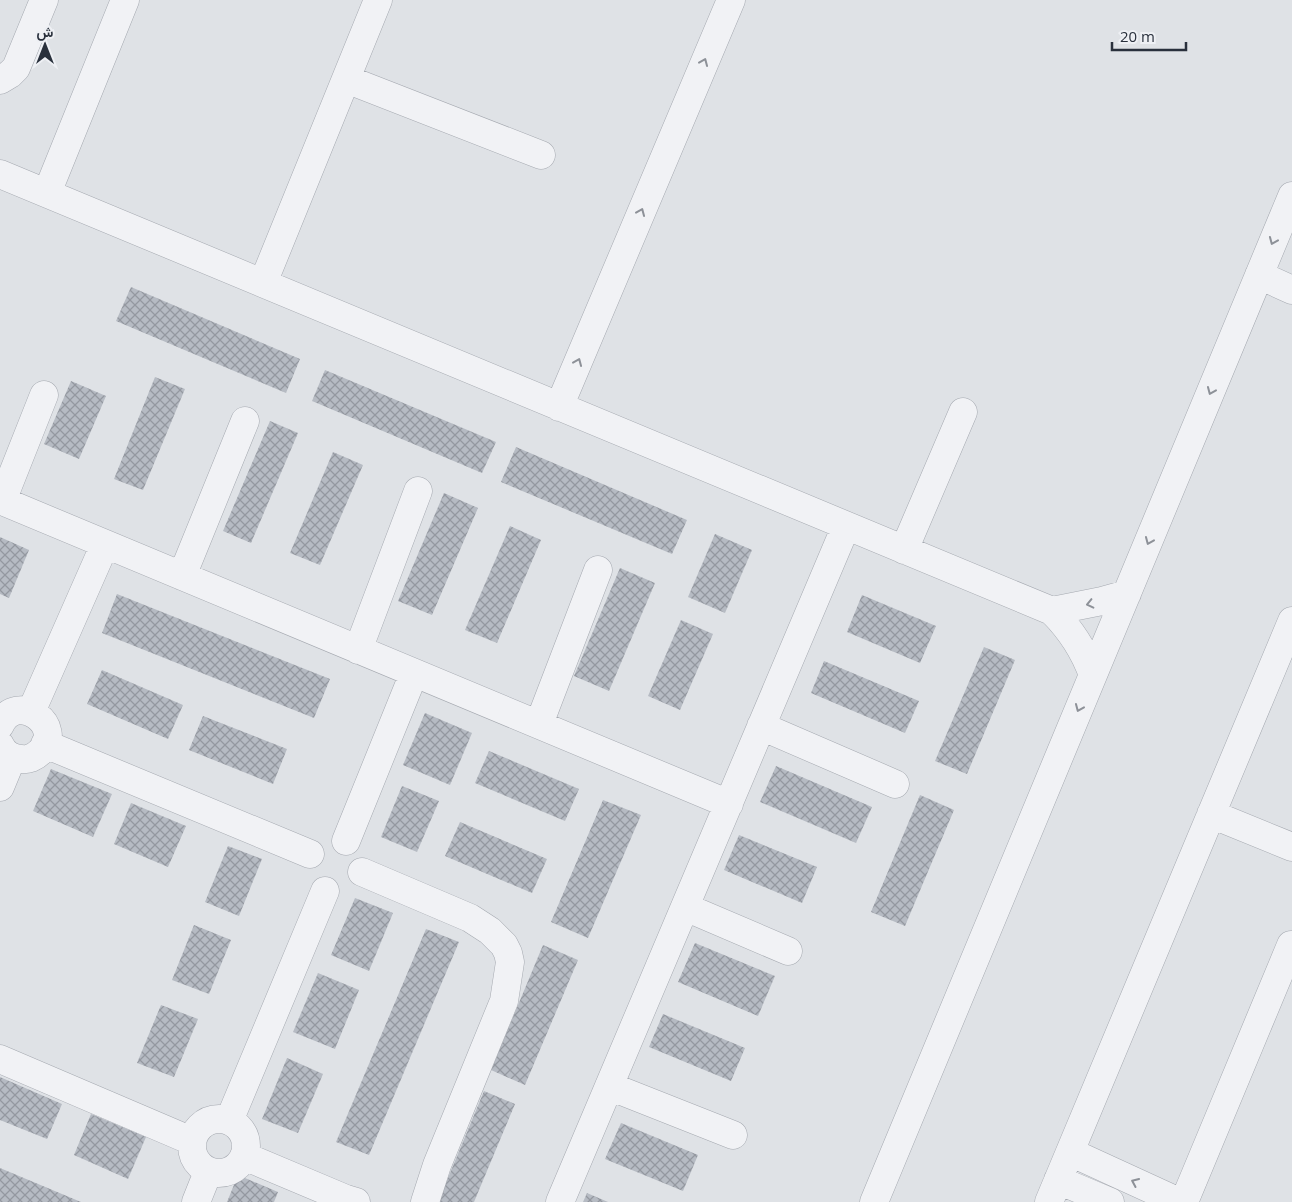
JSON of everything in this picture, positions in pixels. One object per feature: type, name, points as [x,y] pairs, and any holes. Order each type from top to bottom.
[{"type":"street","points":[[0,80],[16,68],[44,0]]},
{"type":"street","points":[[47,193],[125,0]]},
{"type":"street","points":[[263,283],[378,0]]},
{"type":"street","points":[[559,407],[731,0]]},
{"type":"street","points":[[346,79],[541,155]]},
{"type":"street","points":[[0,174],[1052,611],[1077,640],[1093,675]]},
{"type":"street","points":[[874,1202],[1292,196]]},
{"type":"street","points":[[1259,275],[1292,290]]},
{"type":"street","points":[[44,395],[1,501],[729,804]]},
{"type":"street","points":[[904,550],[963,412]]},
{"type":"street","points":[[182,576],[246,421]]},
{"type":"street","points":[[358,650],[418,491]]},
{"type":"street","points":[[560,1202],[846,526]]},
{"type":"street","points":[[31,712],[104,544]]},
{"type":"street","points":[[538,724],[598,570]]},
{"type":"street","points":[[1052,611],[1102,602],[1127,594]]},
{"type":"street","points":[[1110,1202],[1053,1191],[1292,621]]},
{"type":"street","points":[[346,841],[414,673]]},
{"type":"street","points":[[0,725],[6,716],[18,710],[31,712],[43,722],[47,729],[46,744],[32,758],[25,760],[6,751],[0,787]]},
{"type":"street","points":[[761,726],[896,784]]},
{"type":"street","points":[[46,744],[310,854]]},
{"type":"street","points":[[1211,814],[1292,847]]},
{"type":"street","points":[[329,839],[346,841],[360,853],[362,872],[352,888],[334,893],[325,891],[317,886],[308,872],[310,854],[315,847],[329,839]]},
{"type":"street","points":[[362,872],[470,918],[497,938],[508,953],[510,962],[504,1000],[437,1165],[425,1202]]},
{"type":"street","points":[[229,1121],[325,891]]},
{"type":"street","points":[[685,907],[788,951]]},
{"type":"street","points":[[1184,1202],[1291,946]]},
{"type":"street","points":[[0,1059],[192,1141]]},
{"type":"street","points":[[609,1086],[733,1135]]},
{"type":"street","points":[[220,1119],[229,1121],[242,1132],[246,1140],[244,1156],[234,1170],[217,1174],[208,1172],[200,1167],[195,1159],[192,1141],[202,1125],[210,1120],[220,1119]]},
{"type":"street","points":[[1070,1152],[1180,1202]]},
{"type":"street","points":[[244,1156],[350,1201]]},
{"type":"street","points":[[407,1202],[437,1165]]},
{"type":"street","points":[[196,1202],[208,1172]]},
{"type":"building","points":[[131,287],[300,359],[286,393],[116,321]]},
{"type":"building","points":[[325,370],[496,442],[482,473],[312,401]]},
{"type":"building","points":[[155,377],[185,389],[143,490],[114,479]]},
{"type":"building","points":[[71,381],[106,396],[79,459],[44,444]]},
{"type":"building","points":[[270,421],[298,433],[251,543],[223,531]]},
{"type":"building","points":[[516,447],[687,520],[672,554],[501,482]]},
{"type":"building","points":[[333,452],[363,465],[320,565],[290,553]]},
{"type":"building","points":[[444,493],[478,508],[432,615],[398,601]]},
{"type":"building","points":[[510,526],[541,540],[497,643],[465,630]]},
{"type":"building","points":[[715,534],[752,550],[725,613],[688,597]]},
{"type":"building","points":[[0,537],[29,550],[9,598],[0,594]]},
{"type":"building","points":[[620,568],[655,583],[609,691],[574,676]]},
{"type":"building","points":[[117,594],[330,679],[314,718],[102,633]]},
{"type":"building","points":[[862,595],[936,626],[920,663],[847,632]]},
{"type":"building","points":[[681,620],[713,634],[680,710],[648,696]]},
{"type":"building","points":[[984,647],[1015,660],[967,774],[935,761]]},
{"type":"building","points":[[824,661],[919,701],[905,733],[811,693]]},
{"type":"building","points":[[102,670],[183,705],[168,739],[87,704]]},
{"type":"building","points":[[425,713],[472,733],[450,785],[403,765]]},
{"type":"building","points":[[203,716],[287,749],[273,784],[189,750]]},
{"type":"building","points":[[489,751],[579,789],[565,821],[475,783]]},
{"type":"building","points":[[776,766],[872,807],[856,843],[760,802]]},
{"type":"building","points":[[51,769],[112,794],[93,837],[33,811]]},
{"type":"building","points":[[402,786],[439,801],[417,852],[381,837]]},
{"type":"building","points":[[920,795],[954,810],[905,926],[871,912]]},
{"type":"building","points":[[603,800],[641,815],[588,938],[551,922]]},
{"type":"building","points":[[131,803],[186,826],[168,867],[114,844]]},
{"type":"building","points":[[460,822],[547,859],[532,893],[445,856]]},
{"type":"building","points":[[739,835],[817,867],[802,903],[724,870]]},
{"type":"building","points":[[228,846],[262,859],[239,916],[205,902]]},
{"type":"building","points":[[355,898],[393,913],[369,971],[331,955]]},
{"type":"building","points":[[194,925],[231,940],[209,994],[172,980]]},
{"type":"building","points":[[426,929],[459,942],[369,1155],[336,1142]]},
{"type":"building","points":[[695,943],[775,976],[758,1016],[678,982]]},
{"type":"building","points":[[543,945],[578,960],[525,1085],[491,1070]]},
{"type":"building","points":[[318,973],[359,990],[335,1049],[293,1032]]},
{"type":"building","points":[[161,1005],[198,1019],[174,1077],[137,1063]]},
{"type":"building","points":[[663,1014],[745,1048],[731,1081],[649,1047]]},
{"type":"building","points":[[287,1058],[323,1074],[298,1133],[262,1119]]},
{"type":"building","points":[[0,1077],[62,1104],[47,1139],[0,1120]]},
{"type":"building","points":[[484,1091],[515,1104],[474,1202],[438,1202]]},
{"type":"building","points":[[91,1114],[146,1137],[128,1179],[74,1155]]},
{"type":"building","points":[[621,1123],[698,1155],[683,1191],[605,1159]]},
{"type":"building","points":[[0,1168],[81,1202],[0,1202]]},
{"type":"building","points":[[238,1175],[278,1192],[274,1202],[227,1202]]},
{"type":"building","points":[[587,1193],[608,1202],[583,1202]]}]
